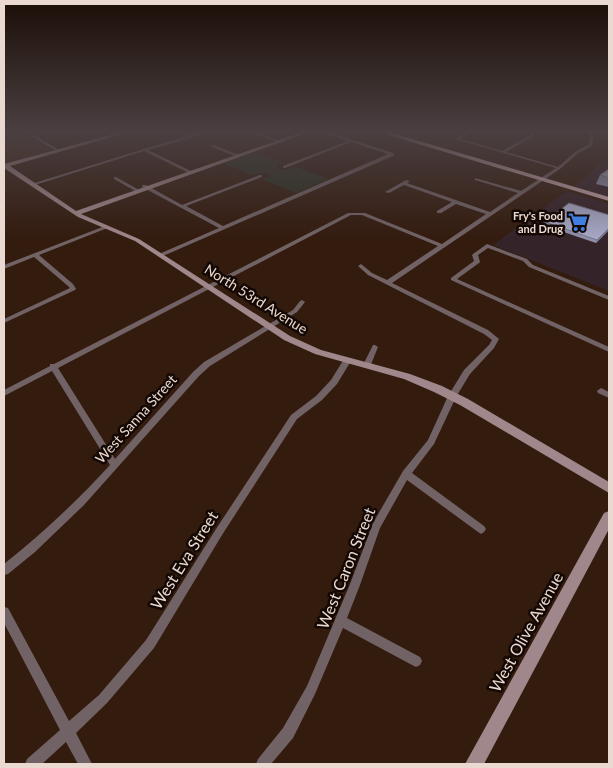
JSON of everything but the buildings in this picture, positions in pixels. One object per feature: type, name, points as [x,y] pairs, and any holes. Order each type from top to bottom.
[{"type":"main road","points":[[497,167],[609,201]]},
{"type":"street","name":"North 53rd Avenue","points":[[5,167],[74,212],[128,235],[270,326],[310,348],[347,361],[407,376],[452,396],[609,488]]},
{"type":"street","points":[[33,184],[89,167]]},
{"type":"street","points":[[179,167],[190,172]]},
{"type":"street","points":[[74,212],[204,167]]},
{"type":"street","points":[[161,255],[366,167]]},
{"type":"street","points":[[555,167],[559,168]]},
{"type":"street","points":[[361,266],[370,274],[387,283],[559,168]]},
{"type":"street","points":[[183,206],[261,176]]},
{"type":"street","points":[[115,178],[137,190]]},
{"type":"street","points":[[477,178],[522,193]]},
{"type":"street","points":[[387,192],[407,183],[490,214]]},
{"type":"street","points":[[146,187],[223,228]]},
{"type":"street","points":[[439,212],[456,202]]},
{"type":"street","points":[[4,393],[208,286],[356,213],[442,246]]},
{"type":"street","points":[[4,267],[108,227]]},
{"type":"street","points":[[609,298],[531,266],[525,260],[487,246],[475,255],[477,262],[453,279],[609,350]]},
{"type":"street","points":[[4,320],[73,289],[71,285],[35,255]]},
{"type":"street","name":"West Caron Street","points":[[263,764],[288,733],[301,710],[341,621],[376,526],[406,474],[431,442],[452,396],[467,372],[492,346],[496,339],[486,332],[387,283]]},
{"type":"street","name":"West Sanna Street","points":[[4,570],[38,544],[66,518],[207,364],[295,311],[302,302]]},
{"type":"street","points":[[367,365],[375,347]]},
{"type":"street","name":"West Eva Street","points":[[32,764],[120,681],[150,644],[289,424],[294,417],[318,398],[334,382],[347,361]]},
{"type":"street","points":[[53,366],[114,464]]},
{"type":"street","points":[[601,391],[609,395]]},
{"type":"street","points":[[406,474],[481,529]]},
{"type":"street","name":"West Olive Avenue","points":[[474,764],[609,518]]},
{"type":"street","points":[[4,612],[85,764]]},
{"type":"street","points":[[341,621],[416,661]]},
{"type":"shaded area","points":[[596,167],[609,167],[609,197],[574,186]]},
{"type":"shaded area","points":[[567,191],[609,204],[609,291],[493,245]]},
{"type":"green space","points":[[232,167],[277,167],[277,169],[286,170],[295,167],[328,179],[296,193],[262,179],[270,176],[266,173],[252,175]]},
{"type":"place","name":"Fry's Food and Drug","points":[[578,222]]}]
